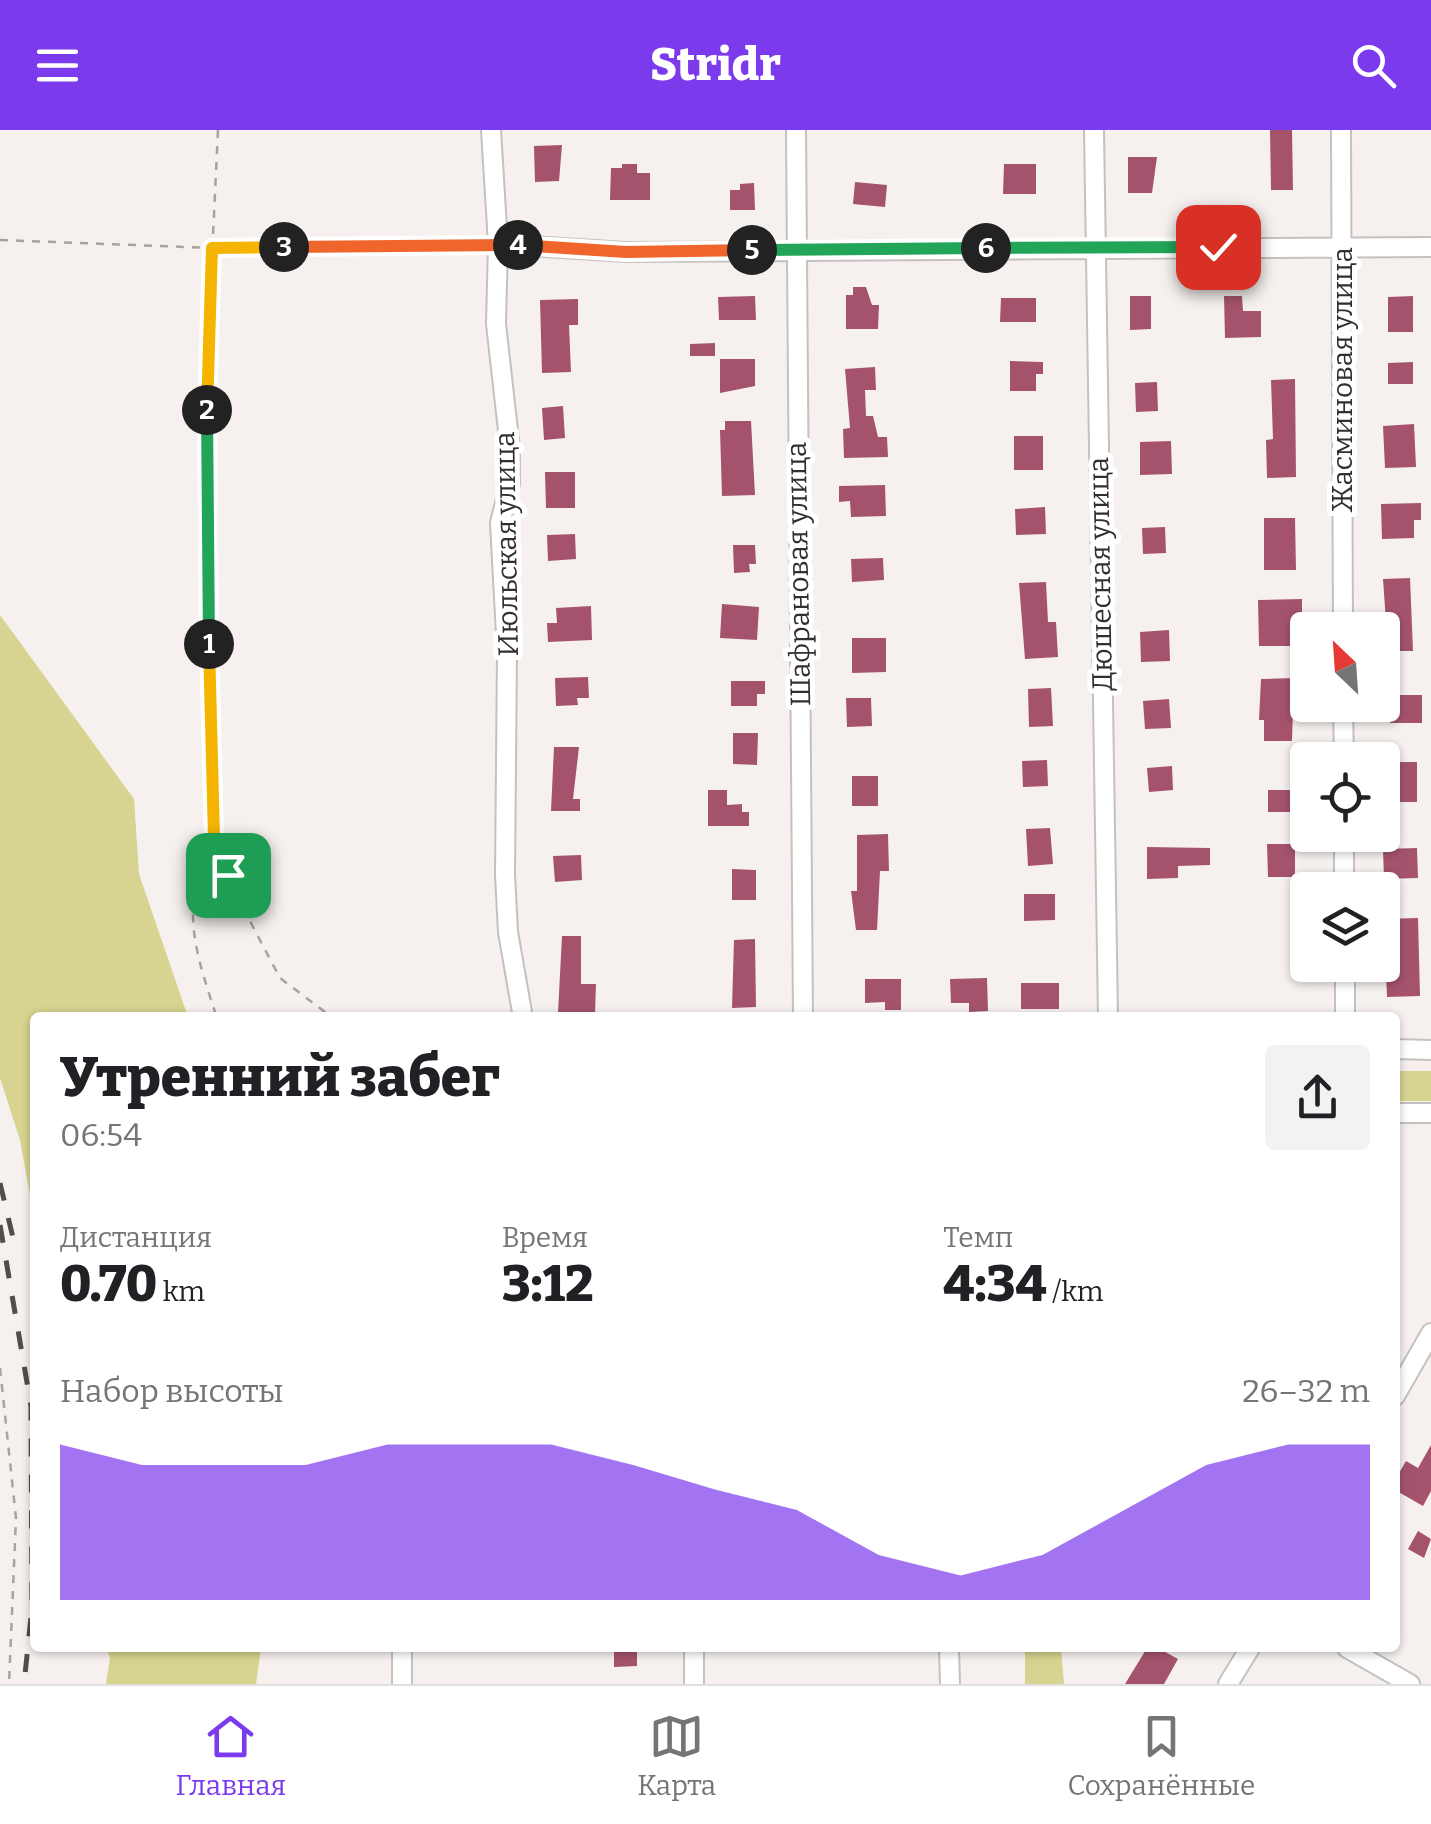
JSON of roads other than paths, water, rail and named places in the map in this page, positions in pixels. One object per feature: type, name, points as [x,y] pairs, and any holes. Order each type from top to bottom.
[{"type":"street","name":"Июльская улица","points":[[491,130],[498,244],[496,324],[510,448],[510,483],[500,523],[507,653],[505,874],[508,932],[521,1012]]},
{"type":"street","name":"Шафрановая улица","points":[[796,130],[803,1012]]},
{"type":"street","name":"Дюшесная улица","points":[[1094,130],[1108,1012]]},
{"type":"street","name":"Жасминовая улица","points":[[1341,130],[1343,612]]},
{"type":"street","points":[[498,244],[626,252],[1431,247]]},
{"type":"street","points":[[1345,982],[1345,1012]]},
{"type":"street","points":[[1400,1049],[1431,1050]]},
{"type":"street","points":[[1400,1113],[1431,1113]]},
{"type":"street","points":[[1400,1387],[1431,1334]]},
{"type":"street","points":[[402,1652],[402,1684]]},
{"type":"street","points":[[694,1652],[694,1684]]},
{"type":"street","points":[[948,1652],[950,1684]]},
{"type":"street","points":[[1228,1684],[1248,1652]]},
{"type":"street","points":[[1354,1652],[1410,1684]]},
{"type":"railway","points":[[0,1183],[14,1242]]},
{"type":"railway","points":[[0,1225],[30,1400]]},
{"type":"railway","points":[[24,1684],[30,1627]]}]
